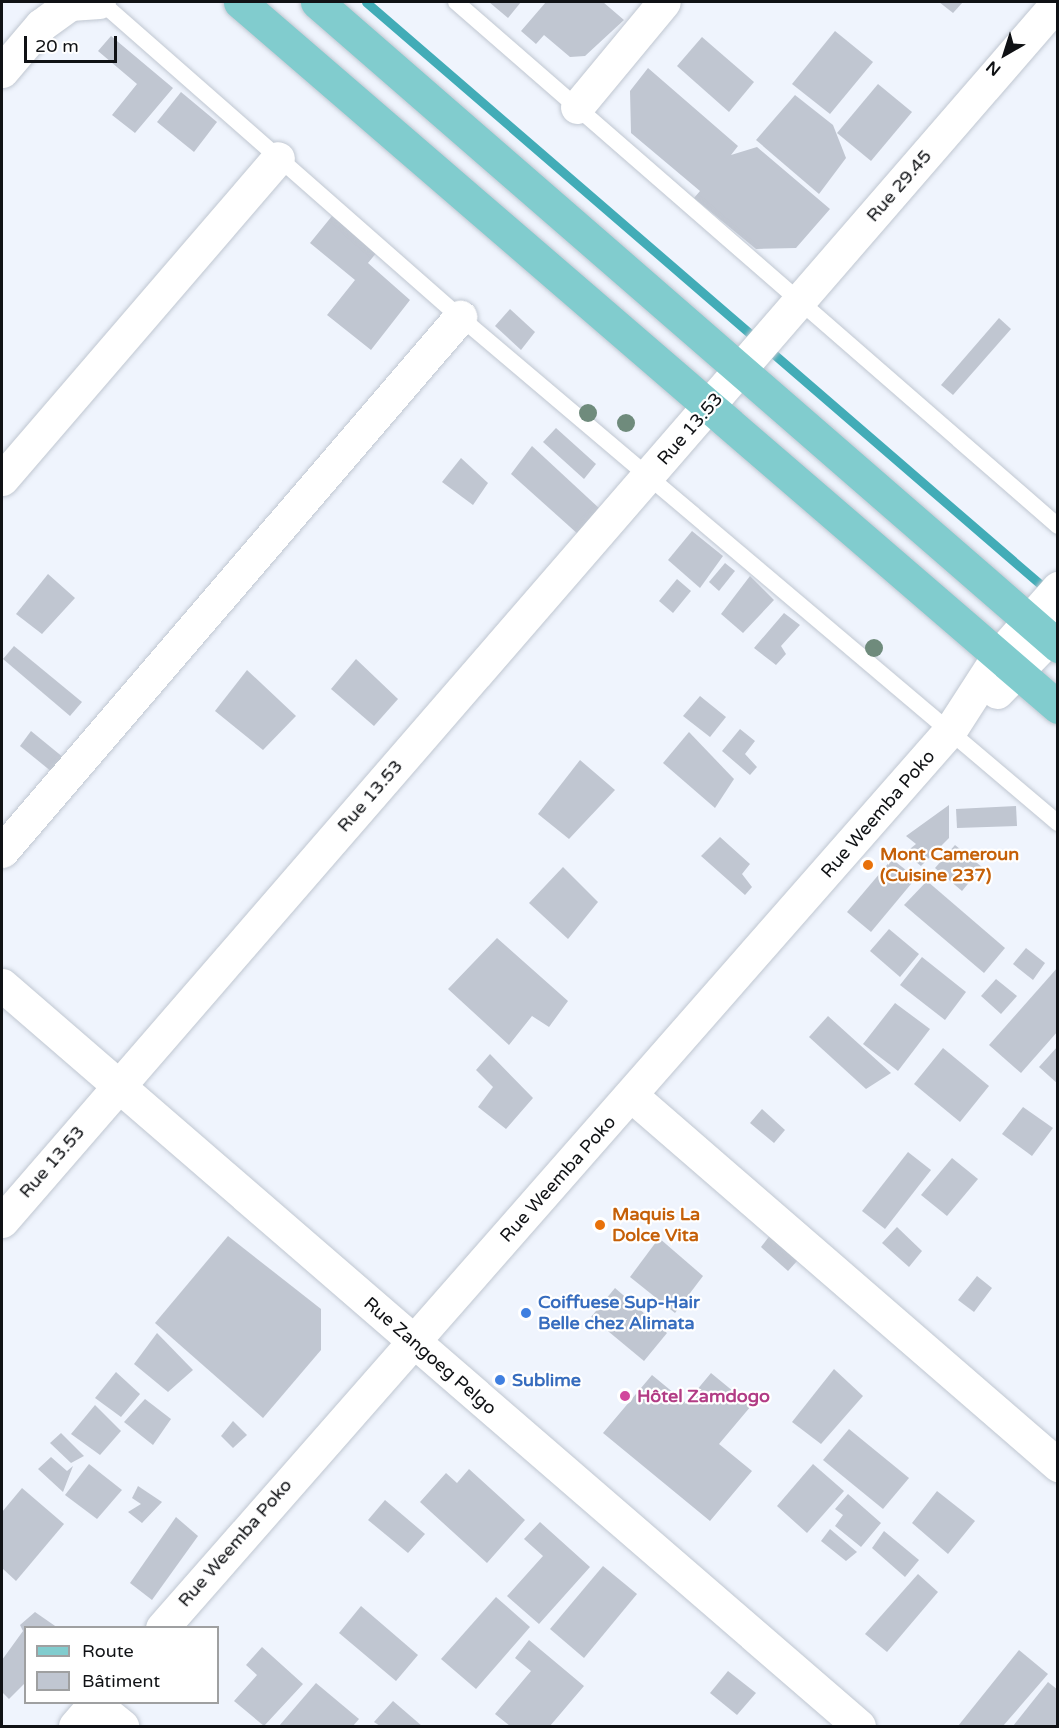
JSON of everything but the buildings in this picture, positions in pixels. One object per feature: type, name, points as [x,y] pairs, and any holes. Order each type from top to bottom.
[{"type":"main road","points":[[240,2],[1058,706]]},
{"type":"main road","points":[[318,2],[740,370],[1048,634]]},
{"type":"street","points":[[2,70],[40,25],[70,4],[100,2]]},
{"type":"street","points":[[577,107],[664,2]]},
{"type":"street","name":"Rue 29.45","points":[[740,370],[1058,2]]},
{"type":"street","points":[[2,479],[278,158]]},
{"type":"street","points":[[2,851],[460,317]]},
{"type":"street","name":"Rue 13.53","points":[[2,1221],[740,370]]},
{"type":"street","name":"Rue Weemba Poko","points":[[164,1626],[412,1340],[632,1096],[951,729],[1009,665],[1048,634],[1058,588]]},
{"type":"street","name":"Rue Zangoeg Pelgo","points":[[2,985],[859,1726]]},
{"type":"street","points":[[632,1096],[1058,1465]]},
{"type":"street","points":[[89,1711],[122,1726]]},
{"type":"lane","points":[[100,2],[460,317],[951,729],[1058,823]]},
{"type":"lane","points":[[456,2],[1058,526]]},
{"type":"waterway","points":[[366,2],[1047,590]]},
{"type":"place","name":"Mont Cameroun (Cuisine 237)","points":[[868,865]]},
{"type":"place","name":"Maquis La Dolce Vita","points":[[600,1225]]},
{"type":"place","name":"Coiffuese Sup-Hair Belle chez Alimata","points":[[526,1313]]},
{"type":"place","name":"Sublime","points":[[500,1380]]},
{"type":"place","name":"Hôtel Zamdogo","points":[[625,1396]]}]
